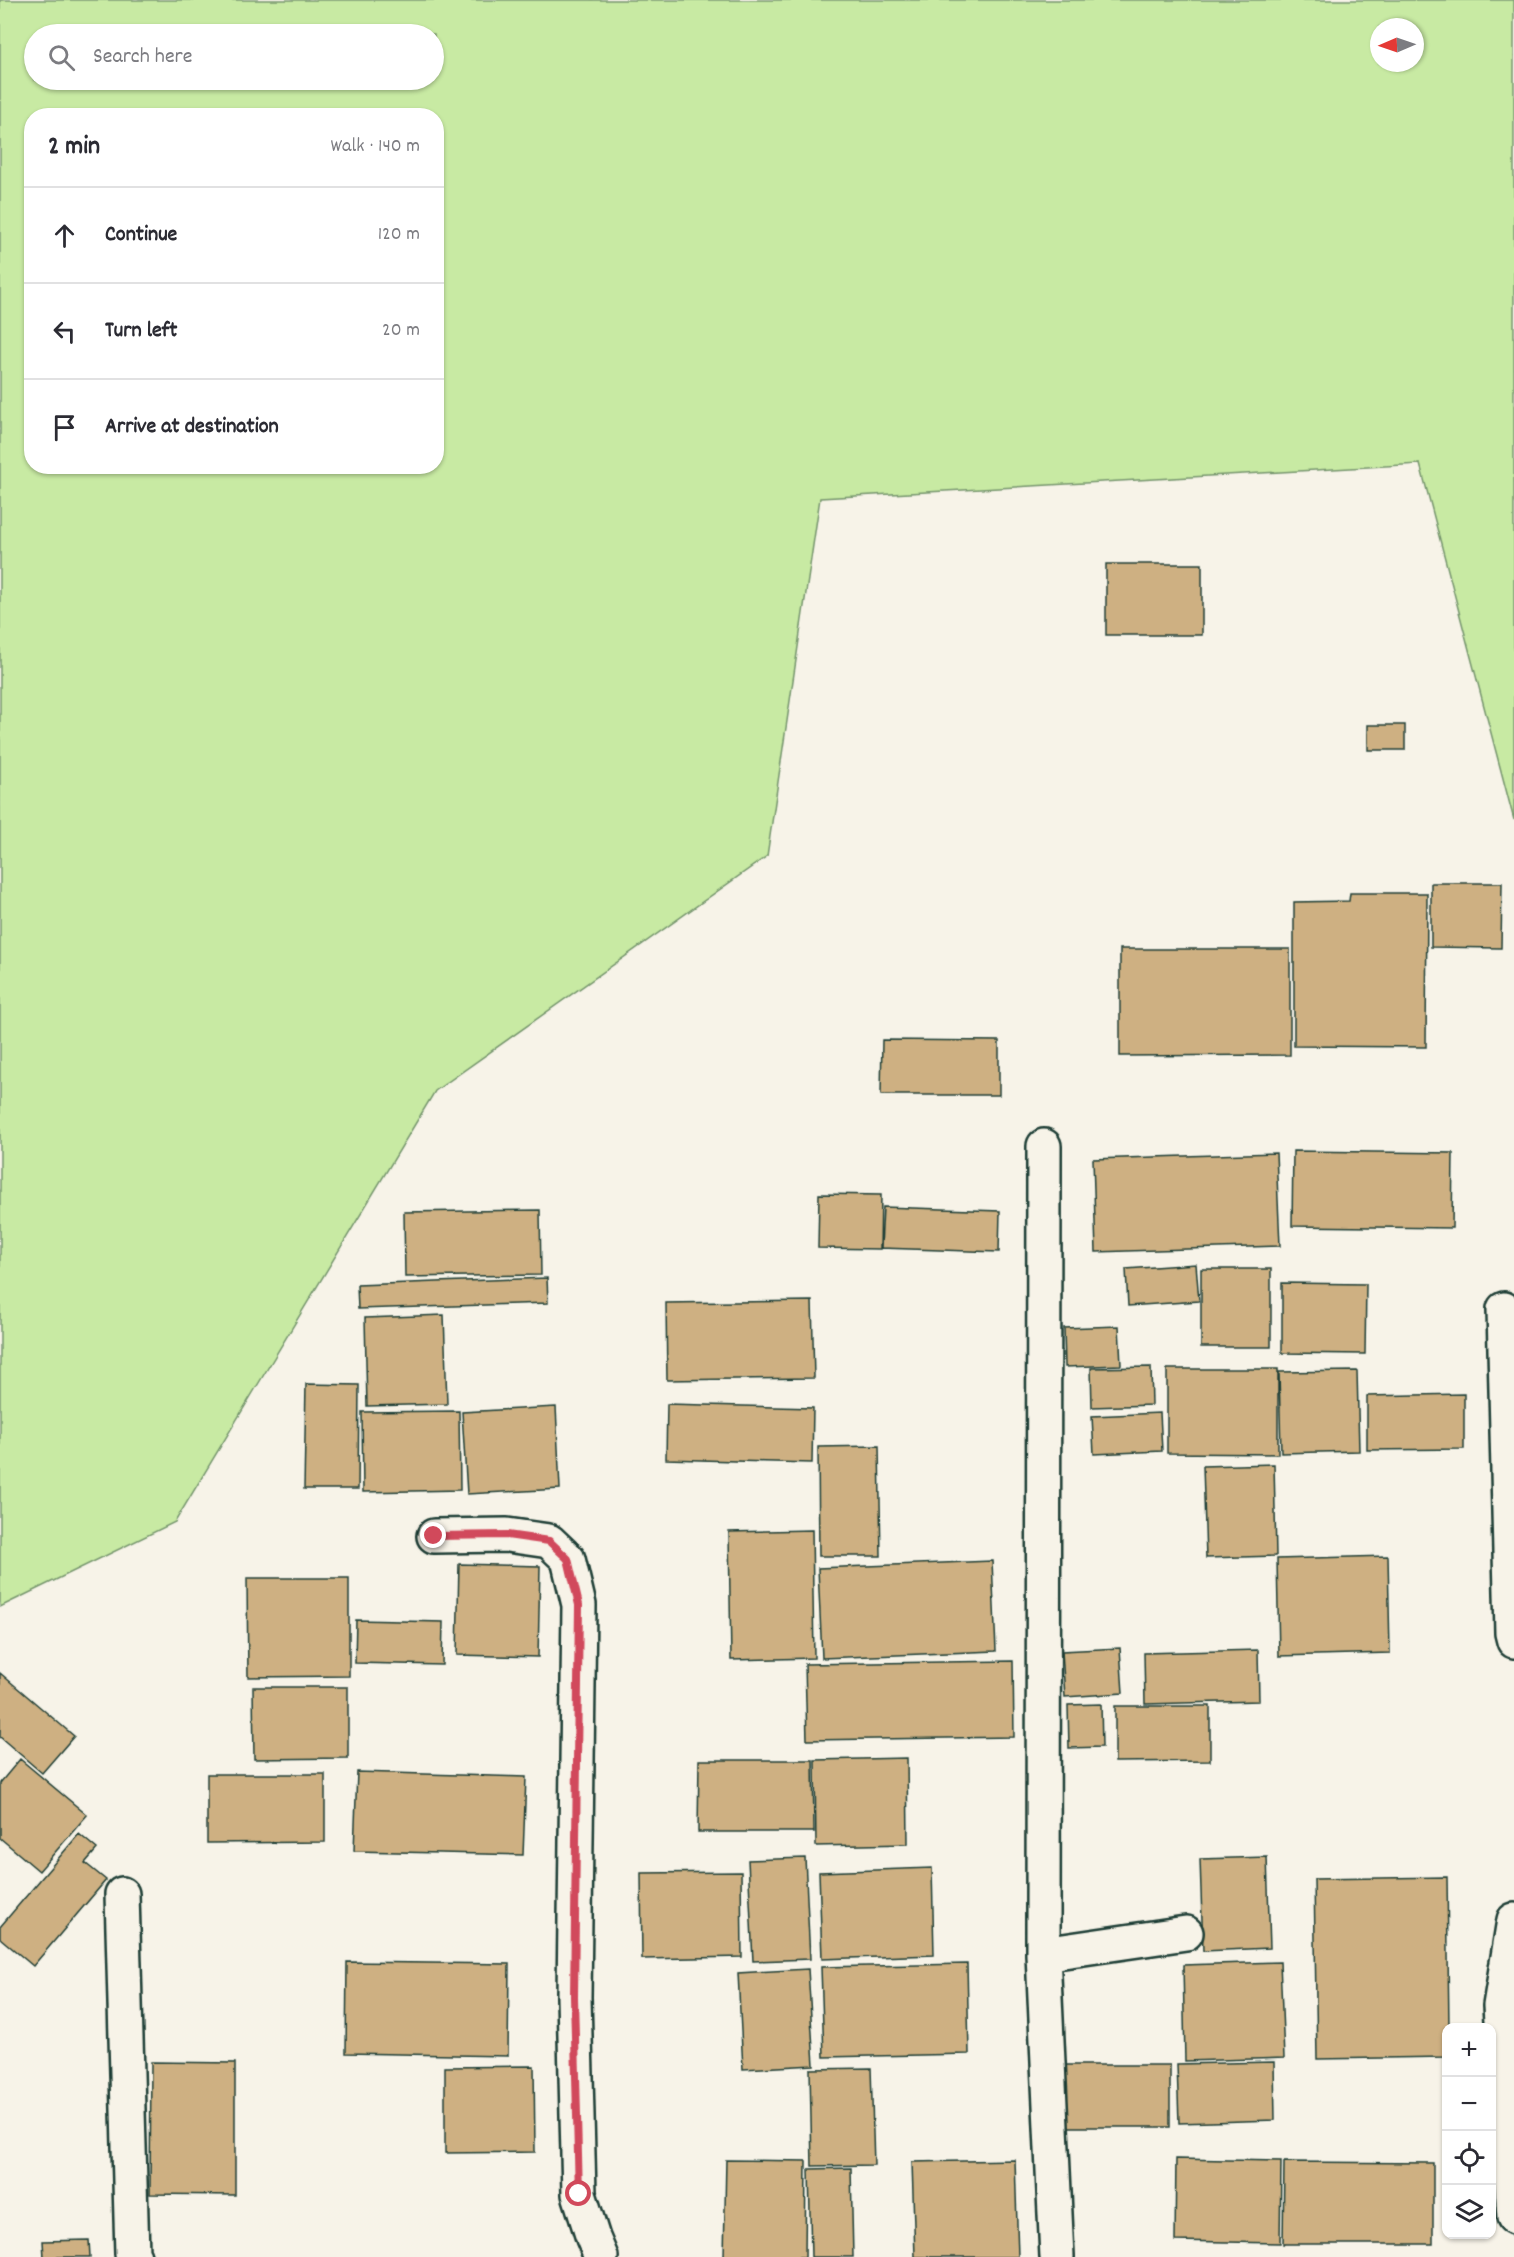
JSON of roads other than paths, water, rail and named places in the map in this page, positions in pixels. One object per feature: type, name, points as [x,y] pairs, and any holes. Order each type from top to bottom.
[{"type":"street","points":[[1044,1146],[1043,1954],[1057,2257]]},
{"type":"street","points":[[1504,1309],[1514,1641]]},
{"type":"street","points":[[434,1536],[507,1535],[549,1541],[568,1559],[579,1605],[574,1997],[579,2194],[601,2257]]},
{"type":"street","points":[[122,1894],[134,2257]]},
{"type":"street","points":[[1514,1920],[1500,2006],[1514,2217]]},
{"type":"street","points":[[1043,1954],[1186,1933]]}]
